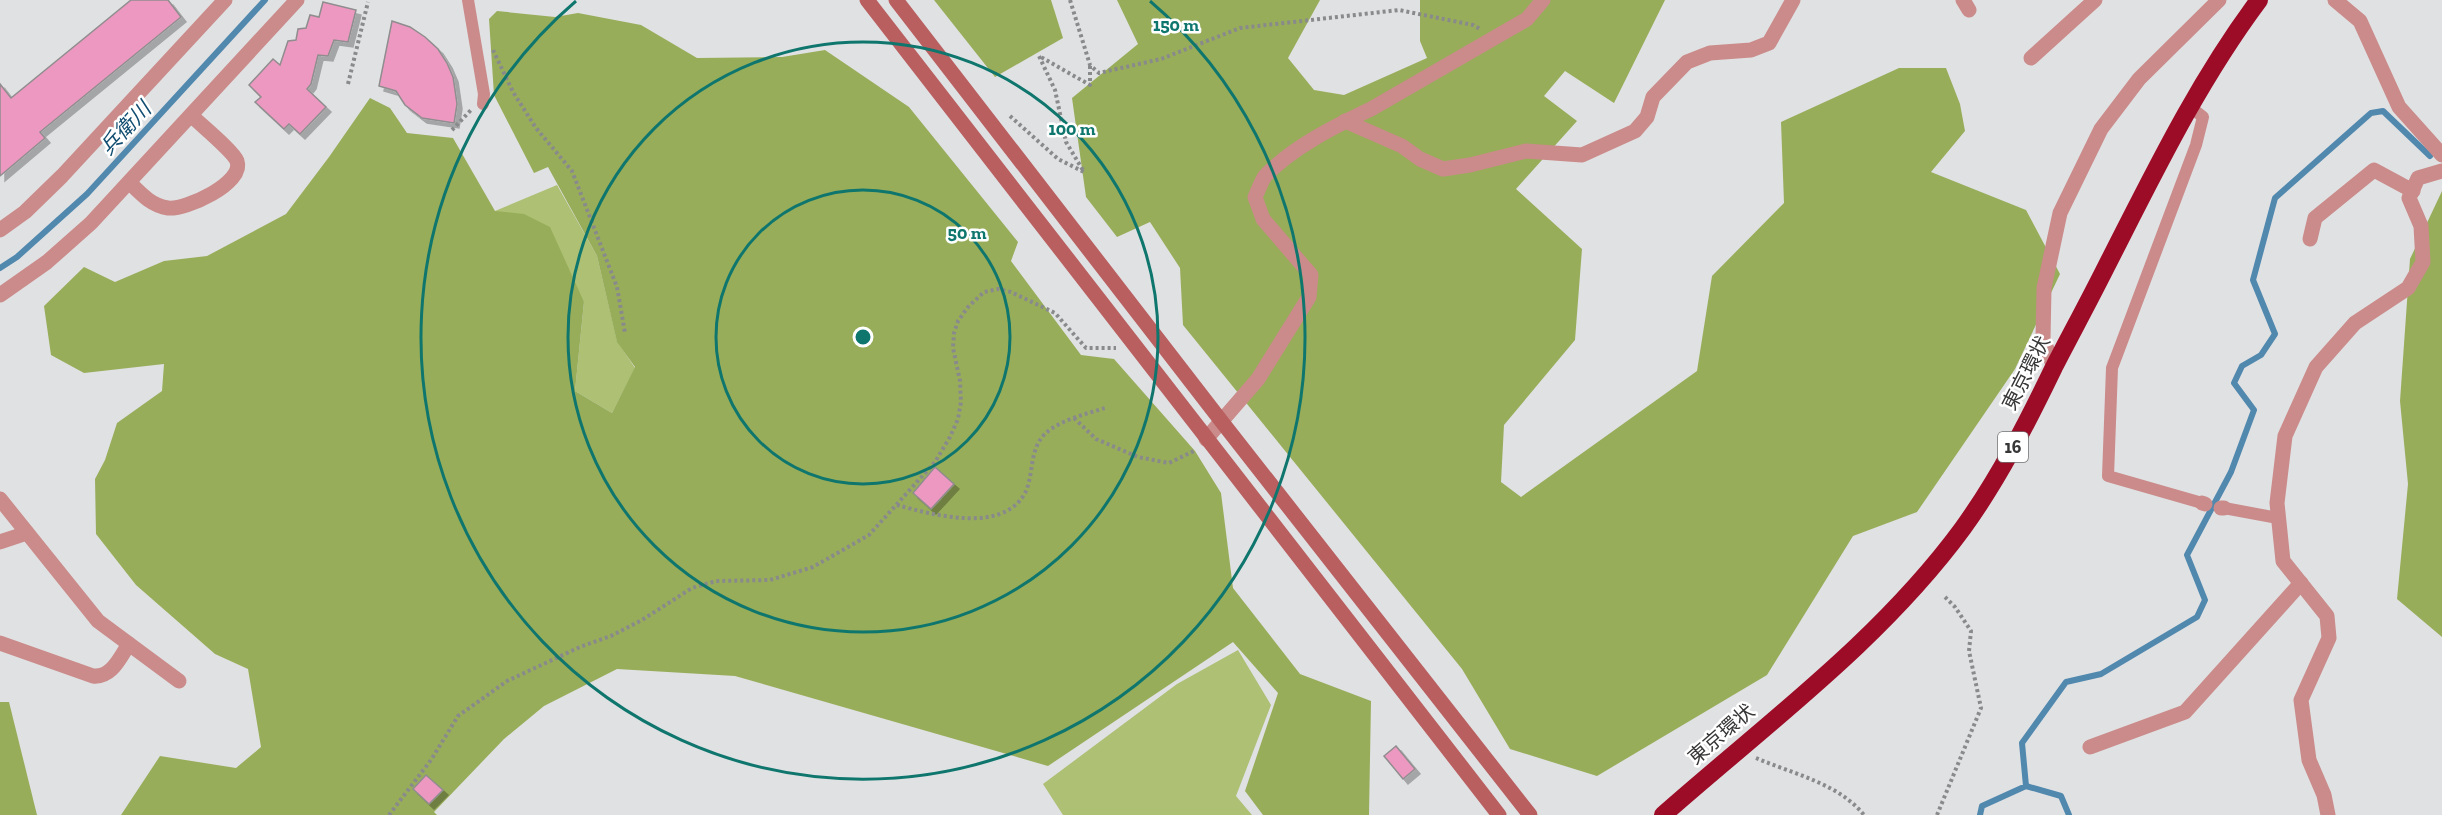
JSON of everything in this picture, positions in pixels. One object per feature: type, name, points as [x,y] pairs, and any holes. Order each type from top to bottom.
[{"type":"highway","name":"東京環状","points":[[1663,815],[1843,660],[1901,602],[1962,528],[1998,474],[2036,406],[2189,106],[2211,68],[2259,0]]},
{"type":"street","points":[[1,229],[25,212],[62,176],[225,0]]},
{"type":"street","points":[[0,295],[47,262],[91,223],[297,0]]},
{"type":"street","points":[[867,0],[1499,815]]},
{"type":"street","points":[[896,0],[1530,815]]},
{"type":"street","points":[[1206,439],[1258,379],[1309,297],[1311,275],[1263,219],[1255,197],[1264,178],[1294,153],[1345,121],[1527,19],[1543,0]]},
{"type":"street","points":[[1345,121],[1402,146],[1420,159],[1443,169],[1470,165],[1526,151],[1582,155],[1635,131],[1647,117],[1653,97],[1687,62],[1710,53],[1751,50],[1770,43],[1793,0]]},
{"type":"street","points":[[2031,58],[2095,0]]},
{"type":"street","points":[[2054,368],[2043,339],[2044,288],[2060,213],[2101,129],[2139,79],[2219,0]]},
{"type":"street","points":[[2335,0],[2360,21],[2399,107],[2442,156]]},
{"type":"street","points":[[130,183],[153,203],[171,209],[207,196],[235,177],[238,171],[236,158],[192,116]]},
{"type":"street","points":[[2310,239],[2315,218],[2374,170],[2413,191]]},
{"type":"street","points":[[2328,815],[2324,795],[2309,760],[2301,700],[2329,638],[2327,616],[2283,561],[2277,503],[2285,436],[2316,367],[2355,323],[2408,288],[2423,262],[2421,226],[2409,198],[2418,178],[2442,171]]},
{"type":"street","points":[[0,499],[98,621],[179,681]]},
{"type":"street","points":[[0,542],[27,533]]},
{"type":"street","points":[[2090,747],[2185,712],[2301,583]]},
{"type":"street","points":[[0,643],[101,677],[111,669],[129,644]]},
{"type":"lane","points":[[468,0],[484,94],[483,104]]},
{"type":"lane","points":[[2189,106],[2203,117],[2196,144],[2112,368],[2108,476],[2223,508],[2278,518]]},
{"type":"path","points":[[1010,116],[1058,159],[1084,172],[1066,142],[1055,90],[1039,56],[1090,85],[1090,65],[1070,0]]},
{"type":"path","points":[[348,84],[368,2]]},
{"type":"path","points":[[1090,65],[1099,73],[1161,60],[1240,28],[1399,9],[1473,25],[1496,38]]},
{"type":"path","points":[[496,55],[513,92],[536,128],[572,171],[614,278],[625,333]]},
{"type":"path","points":[[389,815],[396,802],[431,760],[458,716],[507,681],[580,647],[611,636],[642,620],[692,588],[716,581],[770,580],[813,567],[869,535],[935,462],[958,419],[961,402],[960,381],[953,348],[954,333],[958,321],[968,307],[984,292],[998,289],[1011,292],[1055,313],[1086,348],[1116,348]]},
{"type":"path","points":[[897,505],[960,519],[992,515],[1014,508],[1026,492],[1040,440],[1058,424],[1105,408]]},
{"type":"path","points":[[1074,418],[1096,439],[1138,457],[1169,463],[1195,451],[1206,439]]},
{"type":"path","points":[[1937,815],[1981,708],[1969,651],[1971,632],[1955,607],[1944,596]]},
{"type":"path","points":[[1755,758],[1840,792],[1864,815]]},
{"type":"green space","points":[[934,0],[1051,0],[1063,38],[995,77]]},
{"type":"green space","points":[[1117,0],[1320,0],[1288,58],[1314,90],[1344,95],[1427,58],[1420,41],[1420,0],[1665,0],[1614,103],[1565,71],[1544,96],[1577,121],[1516,189],[1582,249],[1575,340],[1504,425],[1501,482],[1521,497],[1697,371],[1712,276],[1784,203],[1781,122],[1899,68],[1946,68],[1960,104],[1965,131],[1931,172],[2026,210],[2060,274],[2015,369],[1917,512],[1853,536],[1767,675],[1597,776],[1510,749],[1462,669],[1183,325],[1180,268],[1150,222],[1117,237],[1086,197],[1072,98],[1138,44]]},
{"type":"green space","points":[[497,11],[555,17],[578,13],[641,25],[697,58],[782,57],[825,50],[909,107],[1018,242],[1011,261],[1081,355],[1114,359],[1195,451],[1221,493],[1233,588],[1300,674],[1371,701],[1369,815],[1263,815],[1245,791],[1278,693],[1233,642],[1048,766],[735,676],[617,669],[544,706],[504,739],[434,812],[437,815],[121,815],[160,756],[236,768],[261,747],[248,669],[215,654],[136,585],[96,534],[95,479],[105,460],[117,423],[162,391],[164,364],[84,373],[51,355],[44,306],[84,267],[115,282],[164,261],[207,256],[286,214],[370,98],[390,108],[407,133],[453,138],[495,211],[524,214],[550,227],[584,302],[575,391],[612,413],[635,367],[617,342],[597,256],[548,167],[534,173],[494,95],[489,19]]},
{"type":"green space","points":[[557,185],[597,256],[617,341],[635,368],[612,413],[575,391],[584,302],[495,211]]},
{"type":"green space","points":[[2442,191],[2442,637],[2397,599],[2408,484],[2400,401],[2410,259]]},
{"type":"green space","points":[[1238,650],[1271,705],[1236,796],[1252,815],[1063,815],[1043,784],[1177,684]]},
{"type":"green space","points":[[0,702],[9,702],[37,815],[0,815]]},
{"type":"building","points":[[131,0],[168,0],[181,17],[40,132],[45,138],[0,176],[0,84],[11,98]]},
{"type":"building","points":[[323,2],[356,10],[348,42],[334,40],[328,56],[318,55],[311,84],[307,89],[326,107],[300,134],[289,124],[284,129],[255,102],[261,97],[249,85],[273,59],[280,65],[288,41],[296,40],[298,29],[306,28],[310,15],[319,17]]},
{"type":"building","points":[[392,21],[410,27],[425,37],[438,49],[447,63],[453,77],[457,104],[454,123],[422,118],[405,105],[396,91],[379,86]]},
{"type":"building","points":[[935,467],[954,484],[931,509],[913,493]]},
{"type":"building","points":[[1396,746],[1415,769],[1403,779],[1384,756]]},
{"type":"building","points":[[426,775],[443,790],[429,804],[413,789]]},
{"type":"waterway","name":"兵衛川","points":[[0,268],[17,257],[87,194],[265,0]]},
{"type":"waterway","points":[[1980,815],[1982,806],[2026,786],[2022,743],[2066,682],[2101,674],[2197,617],[2205,600],[2187,555],[2231,472],[2254,410],[2234,383],[2242,366],[2261,355],[2275,334],[2253,280],[2275,198],[2371,113],[2383,111],[2430,156]]},
{"type":"waterway","points":[[2026,786],[2061,796],[2069,815]]}]
